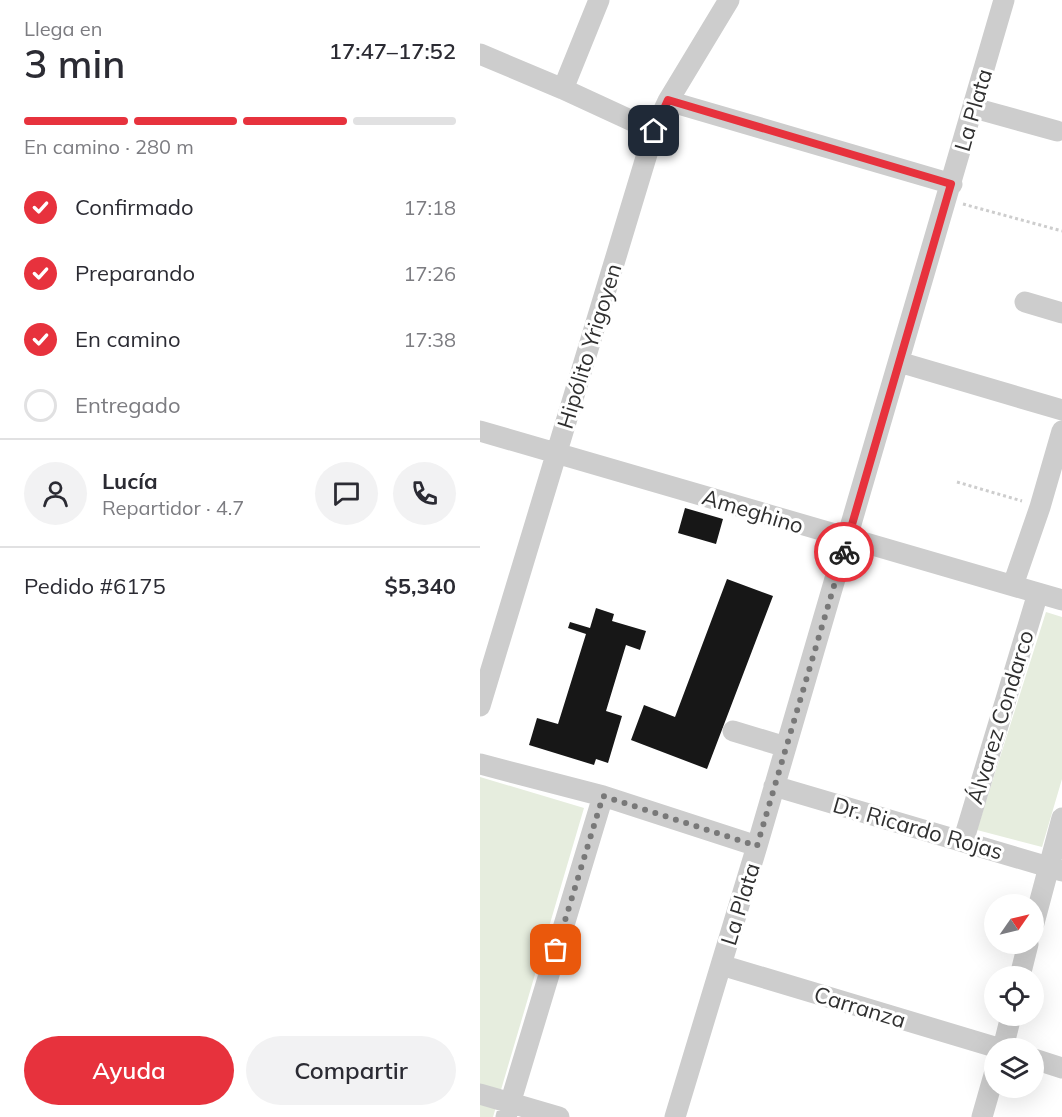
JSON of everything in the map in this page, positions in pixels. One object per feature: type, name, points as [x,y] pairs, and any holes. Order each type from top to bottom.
[{"type":"street","points":[[563,89],[599,0]]},
{"type":"street","name":"Hipólito Yrigoyen","points":[[480,706],[654,131],[668,100],[729,0]]},
{"type":"street","name":"La Plata","points":[[675,1117],[848,539],[1004,0]]},
{"type":"street","points":[[480,54],[654,131]]},
{"type":"street","points":[[668,100],[949,192]]},
{"type":"street","points":[[974,108],[1057,131]]},
{"type":"street","points":[[1025,302],[1062,313]]},
{"type":"street","points":[[899,362],[1062,410]]},
{"type":"street","points":[[1013,585],[1040,507],[1062,430]]},
{"type":"street","name":"Ameghino","points":[[480,431],[1062,600]]},
{"type":"street","name":"Álvarez Condarco","points":[[963,842],[1038,593]]},
{"type":"street","points":[[733,731],[786,747]]},
{"type":"street","points":[[480,764],[603,796],[757,846]]},
{"type":"street","name":"Dr. Ricardo Rojas","points":[[774,786],[1055,869]]},
{"type":"street","points":[[508,1110],[603,796]]},
{"type":"street","points":[[1044,897],[1055,869],[1062,818]]},
{"type":"street","name":"Carranza","points":[[721,965],[984,1043]]},
{"type":"street","points":[[1044,1062],[1062,1068]]},
{"type":"street","points":[[480,1094],[508,1110],[559,1117]]},
{"type":"street","points":[[982,1117],[987,1098]]},
{"type":"path","points":[[949,192],[1062,231]]},
{"type":"path","points":[[957,482],[1040,507]]},
{"type":"green space","points":[[1046,612],[1062,617],[1062,779],[1042,847],[977,830]]},
{"type":"green space","points":[[480,777],[584,808],[493,1117],[480,1117]]},
{"type":"building","points":[[685,508],[723,519],[716,544],[678,533]]},
{"type":"building","points":[[727,579],[773,596],[707,769],[631,740],[644,705],[675,717]]},
{"type":"building","points":[[596,608],[614,614],[612,621],[646,631],[640,650],[626,645],[606,711],[622,716],[608,763],[596,759],[594,765],[529,745],[537,718],[558,724],[586,634],[568,628],[570,622],[590,628]]},
{"type":"way so far","points":[[556,950],[603,796],[757,846],[844,552]]},
{"type":"route","points":[[654,131],[668,100],[951,184],[844,552]]}]
